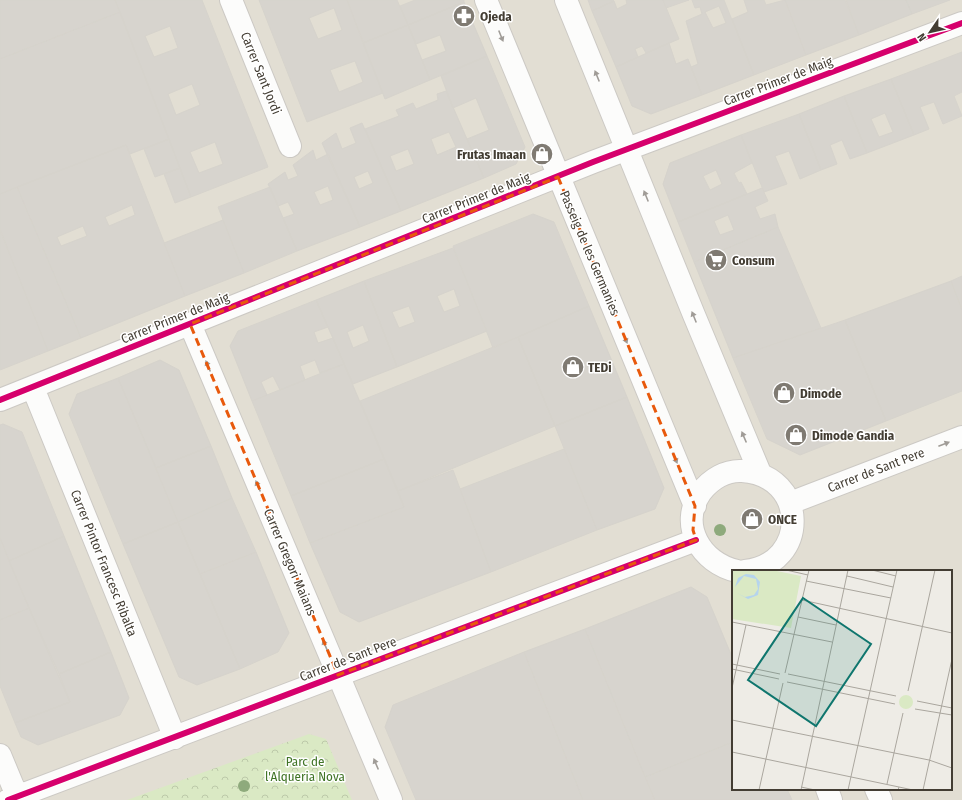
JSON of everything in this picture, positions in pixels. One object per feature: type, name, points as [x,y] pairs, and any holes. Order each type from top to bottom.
[{"type":"street","name":"Carrer Sant Jordi","points":[[231,0],[290,146]]},
{"type":"street","name":"Passeig de les Germanies","points":[[486,0],[695,506]]},
{"type":"street","points":[[566,0],[628,149],[694,316],[760,473]]},
{"type":"street","name":"Carrer Primer de Maig","points":[[0,400],[34,388],[628,149],[962,23]]},
{"type":"street","name":"Carrer Gregori Maians","points":[[190,324],[391,800]]},
{"type":"street","name":"Carrer Pintor Francesc Ribalta","points":[[34,388],[175,738]]},
{"type":"street","name":"Carrer de Sant Pere","points":[[790,504],[962,437]]},
{"type":"street","points":[[732,570],[723,568],[709,559],[698,546],[693,530],[692,514],[697,498],[707,484],[721,475],[737,470],[760,473],[769,478],[782,489],[790,504],[793,520],[791,536],[782,563],[771,563],[756,570]]},
{"type":"street","name":"Carrer de Sant Pere","points":[[12,798],[175,738],[696,540]]},
{"type":"street","points":[[0,755],[12,798]]},
{"type":"street","points":[[827,790],[831,800]]},
{"type":"street","points":[[876,790],[881,800]]},
{"type":"highlighted area","points":[[558,177],[695,506],[693,530],[696,540],[338,675],[190,324]]},
{"type":"shaded area","points":[[0,0],[962,0],[962,800],[0,800]]},
{"type":"green space","name":"Parc de l'Alqueria Nova","points":[[309,734],[326,739],[352,800],[127,800]]},
{"type":"building","points":[[0,0],[115,0],[120,12],[0,59]]},
{"type":"building","points":[[115,0],[202,0],[268,167],[191,197]],"holes":[[[170,26],[178,48],[154,57],[145,36]],[[192,84],[200,105],[176,115],[168,94]],[[215,142],[223,164],[199,173],[190,152]]]},
{"type":"building","points":[[259,0],[347,0],[383,93],[307,122]],"holes":[[[334,8],[342,30],[318,39],[309,18]],[[355,61],[363,82],[339,92],[330,70]]]},
{"type":"building","points":[[347,0],[397,0],[408,25],[363,43]]},
{"type":"building","points":[[415,0],[464,0],[464,2],[408,25],[400,6]]},
{"type":"building","points":[[588,0],[613,0],[614,1],[592,11]]},
{"type":"building","points":[[626,0],[663,0],[679,39],[646,53],[642,46],[635,49],[638,57],[616,67],[592,11],[614,1],[617,9],[627,4]]},
{"type":"building","points":[[663,0],[689,0],[666,8]]},
{"type":"building","points":[[692,0],[724,0],[754,75],[702,95],[691,67],[698,64],[686,21],[702,14],[700,7],[695,8]],"holes":[[[719,6],[726,23],[713,28],[705,12]]]},
{"type":"building","points":[[744,0],[764,0],[766,5],[785,0],[806,55],[754,75],[732,19],[748,12]]},
{"type":"building","points":[[785,0],[845,0],[859,35],[806,55]]},
{"type":"building","points":[[846,0],[906,0],[912,14],[859,35]]},
{"type":"building","points":[[906,0],[950,0],[912,14]]},
{"type":"building","points":[[464,2],[487,56],[430,80],[422,60],[446,51],[440,35],[416,44],[408,25]]},
{"type":"building","points":[[120,12],[169,139],[130,154],[126,145],[0,194],[0,59]]},
{"type":"building","points":[[408,25],[430,80],[385,99],[363,43]]},
{"type":"building","points":[[669,43],[676,64],[688,59],[702,95],[651,114],[632,106],[616,67]]},
{"type":"building","points":[[962,52],[962,92],[954,96],[962,116],[943,124],[934,102],[920,107],[929,129],[914,135],[891,79]]},
{"type":"building","points":[[487,56],[525,147],[516,164],[484,178],[467,139],[489,130],[476,98],[453,108],[441,76]]},
{"type":"building","points":[[891,79],[914,135],[867,153],[844,96]],"holes":[[[885,113],[893,132],[879,137],[871,119]]]},
{"type":"building","points":[[446,91],[484,178],[401,211],[365,129],[399,116],[396,110],[413,103],[416,109],[438,100],[437,94]],"holes":[[[449,132],[456,147],[437,155],[431,139]],[[408,149],[414,164],[396,171],[390,156]]]},
{"type":"building","points":[[844,96],[867,153],[850,159],[842,140],[830,145],[837,164],[821,170],[799,114]]},
{"type":"building","points":[[799,114],[821,170],[800,179],[789,151],[775,156],[787,184],[764,192],[741,135]]},
{"type":"building","points":[[362,123],[401,211],[360,227],[322,143],[336,133],[342,149],[356,143],[350,128]],"holes":[[[368,171],[373,183],[359,189],[354,177]]]},
{"type":"building","points":[[741,135],[752,163],[734,173],[739,183],[741,182],[747,194],[678,222],[663,184],[670,163]],"holes":[[[716,170],[722,184],[710,190],[703,176]]]},
{"type":"building","points":[[169,139],[180,168],[155,177],[144,149]]},
{"type":"building","points":[[126,145],[185,296],[81,338],[17,187]],"holes":[[[132,205],[135,215],[109,226],[105,217]],[[83,226],[87,236],[61,246],[57,237]]]},
{"type":"building","points":[[313,150],[316,160],[328,154],[360,227],[297,251],[283,218],[294,214],[288,202],[278,206],[268,184],[285,172],[288,180],[298,176],[293,165]],"holes":[[[328,186],[333,200],[320,205],[314,192]]]},
{"type":"building","points":[[180,168],[191,197],[175,203],[164,174]]},
{"type":"building","points":[[17,187],[81,338],[48,351],[0,229],[0,194]]},
{"type":"building","points":[[270,187],[297,251],[244,273],[218,207]]},
{"type":"building","points":[[762,188],[768,201],[755,207],[760,219],[775,214],[778,227],[694,262],[678,222]],"holes":[[[728,215],[734,230],[720,235],[714,221]]]},
{"type":"building","points":[[533,214],[554,222],[589,306],[493,348],[453,246]]},
{"type":"building","points":[[223,220],[244,273],[185,296],[164,243]]},
{"type":"building","points":[[778,227],[821,328],[733,358],[694,262]]},
{"type":"building","points":[[0,231],[48,351],[0,370]]},
{"type":"building","points":[[453,248],[487,331],[397,367],[364,281]],"holes":[[[454,289],[460,306],[444,312],[437,296]],[[409,306],[415,322],[399,328],[392,312]]]},
{"type":"building","points":[[962,276],[962,310],[951,281]]},
{"type":"building","points":[[364,281],[397,367],[353,384],[316,300]],"holes":[[[363,325],[369,341],[353,348],[347,332]]]},
{"type":"building","points":[[951,281],[962,310],[962,391],[886,421],[845,320]]},
{"type":"building","points":[[316,300],[328,327],[314,332],[318,343],[333,338],[344,364],[320,373],[315,360],[300,366],[305,380],[280,390],[273,376],[261,382],[267,395],[252,401],[230,346],[238,331]]},
{"type":"building","name":"TEDi","points":[[589,306],[627,397],[555,426],[518,337]]},
{"type":"building","points":[[845,320],[886,421],[800,455],[767,439],[733,358]]},
{"type":"building","points":[[518,337],[555,426],[398,491],[360,401]]},
{"type":"building","points":[[160,360],[179,370],[211,446],[156,468],[118,378]]},
{"type":"building","points":[[344,364],[384,459],[291,496],[252,401]]},
{"type":"building","points":[[118,378],[178,522],[123,544],[69,414],[77,394]]},
{"type":"building","points":[[627,397],[664,488],[655,509],[597,530],[555,426]]},
{"type":"building","points":[[3,424],[22,432],[64,536],[9,561],[0,538],[0,425]]},
{"type":"building","points":[[211,446],[232,498],[178,522],[156,468]]},
{"type":"building","points":[[564,449],[597,530],[491,572],[460,489]]},
{"type":"building","points":[[384,459],[404,507],[310,543],[291,496]]},
{"type":"building","points":[[453,470],[491,572],[359,622],[340,612],[310,543],[404,507],[398,491]]},
{"type":"building","points":[[232,498],[256,552],[200,574],[178,522]]},
{"type":"building","points":[[178,522],[240,669],[197,685],[179,677],[123,544]]},
{"type":"building","points":[[64,536],[111,652],[59,674],[9,561]]},
{"type":"building","points":[[0,538],[29,608],[0,620]]},
{"type":"building","points":[[256,552],[289,633],[278,652],[240,669],[200,574]]},
{"type":"building","points":[[691,587],[707,597],[732,657],[732,742],[645,777],[585,629]]},
{"type":"building","points":[[29,608],[70,702],[15,723],[0,686],[0,620]]},
{"type":"building","points":[[585,629],[655,800],[583,800],[524,652]]},
{"type":"building","points":[[111,652],[129,698],[120,715],[38,745],[21,737],[15,723],[70,702],[59,674]]},
{"type":"building","points":[[524,652],[583,800],[416,800],[385,727],[393,705]]},
{"type":"building","points":[[732,742],[732,790],[787,790],[792,800],[655,800],[645,777]]},
{"type":"cycle path","points":[[0,400],[593,162],[962,23]]},
{"type":"cycle path","points":[[8,800],[696,540]]},
{"type":"place","name":"Ojeda","points":[[464,16]]},
{"type":"place","name":"Frutas Imaan","points":[[542,154]]},
{"type":"place","name":"Consum","points":[[716,260]]},
{"type":"place","name":"TEDi","points":[[573,367]]},
{"type":"place","name":"Dimode","points":[[784,393]]},
{"type":"place","name":"Dimode Gandia","points":[[796,435]]},
{"type":"place","name":"ONCE","points":[[752,519]]}]
